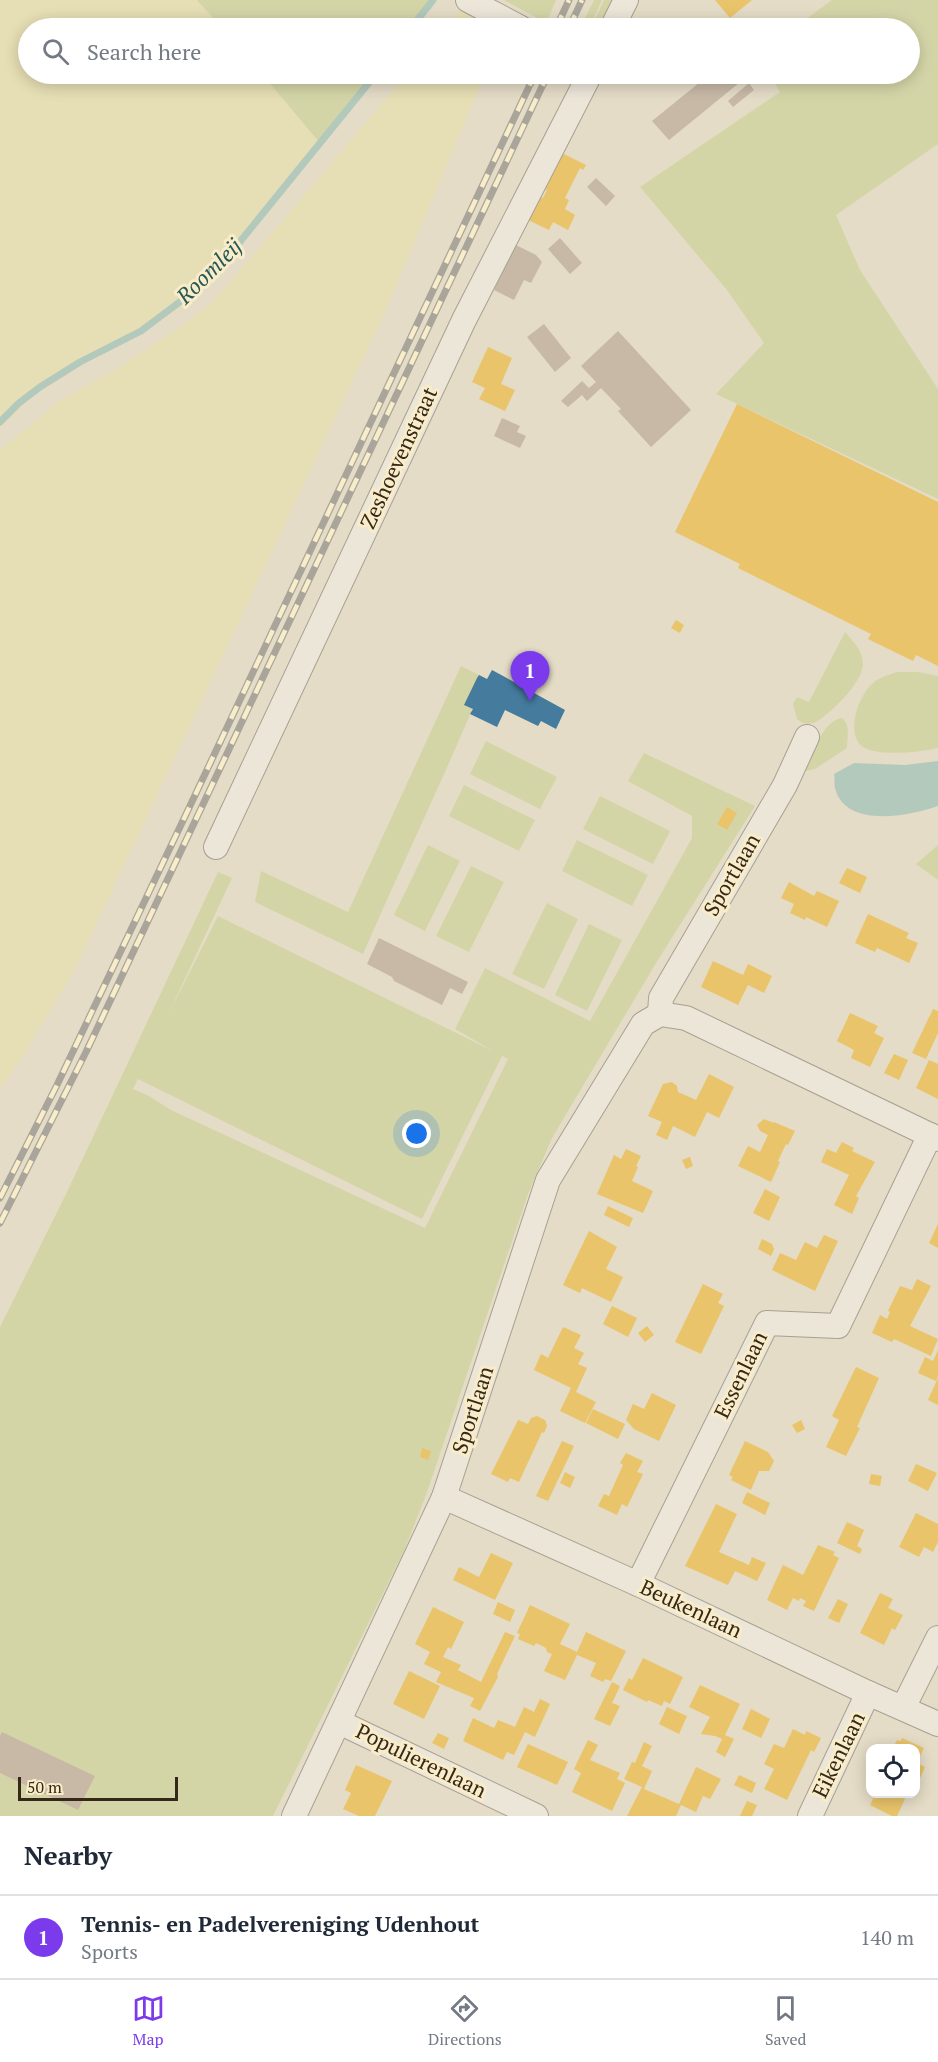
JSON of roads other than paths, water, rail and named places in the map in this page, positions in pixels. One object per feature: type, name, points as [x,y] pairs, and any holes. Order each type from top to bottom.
[{"type":"street","points":[[468,0],[502,18]]},
{"type":"street","points":[[617,18],[626,0]]},
{"type":"street","name":"Zeshoevenstraat","points":[[216,847],[464,320],[585,84]]},
{"type":"street","name":"Sportlaan","points":[[294,1816],[444,1497],[548,1180],[643,1024],[660,1014],[661,998],[785,785],[807,737]]},
{"type":"street","points":[[660,1014],[686,1018],[934,1137]]},
{"type":"street","name":"Essenlaan","points":[[638,1584],[767,1323],[838,1326],[934,1137]]},
{"type":"street","name":"Beukenlaan","points":[[444,1497],[638,1584],[938,1724]]},
{"type":"street","points":[[903,1708],[938,1638]]},
{"type":"street","name":"Eikenlaan","points":[[810,1816],[868,1693]]},
{"type":"street","name":"Populierenlaan","points":[[339,1722],[536,1816]]},
{"type":"waterway","name":"Roomleij","points":[[419,18],[433,0]]},
{"type":"waterway","name":"Roomleij","points":[[0,422],[40,387],[80,362],[141,331],[193,292],[230,254],[368,84]]},
{"type":"railway","points":[[561,18],[569,0]]},
{"type":"railway","points":[[574,18],[582,0]]},
{"type":"railway","points":[[0,1198],[57,1085],[189,808],[530,84]]},
{"type":"railway","points":[[0,1223],[86,1052],[543,84]]},
{"type":"place","name":"Tennis- en Padelvereniging Udenhout","points":[[530,701]]}]
